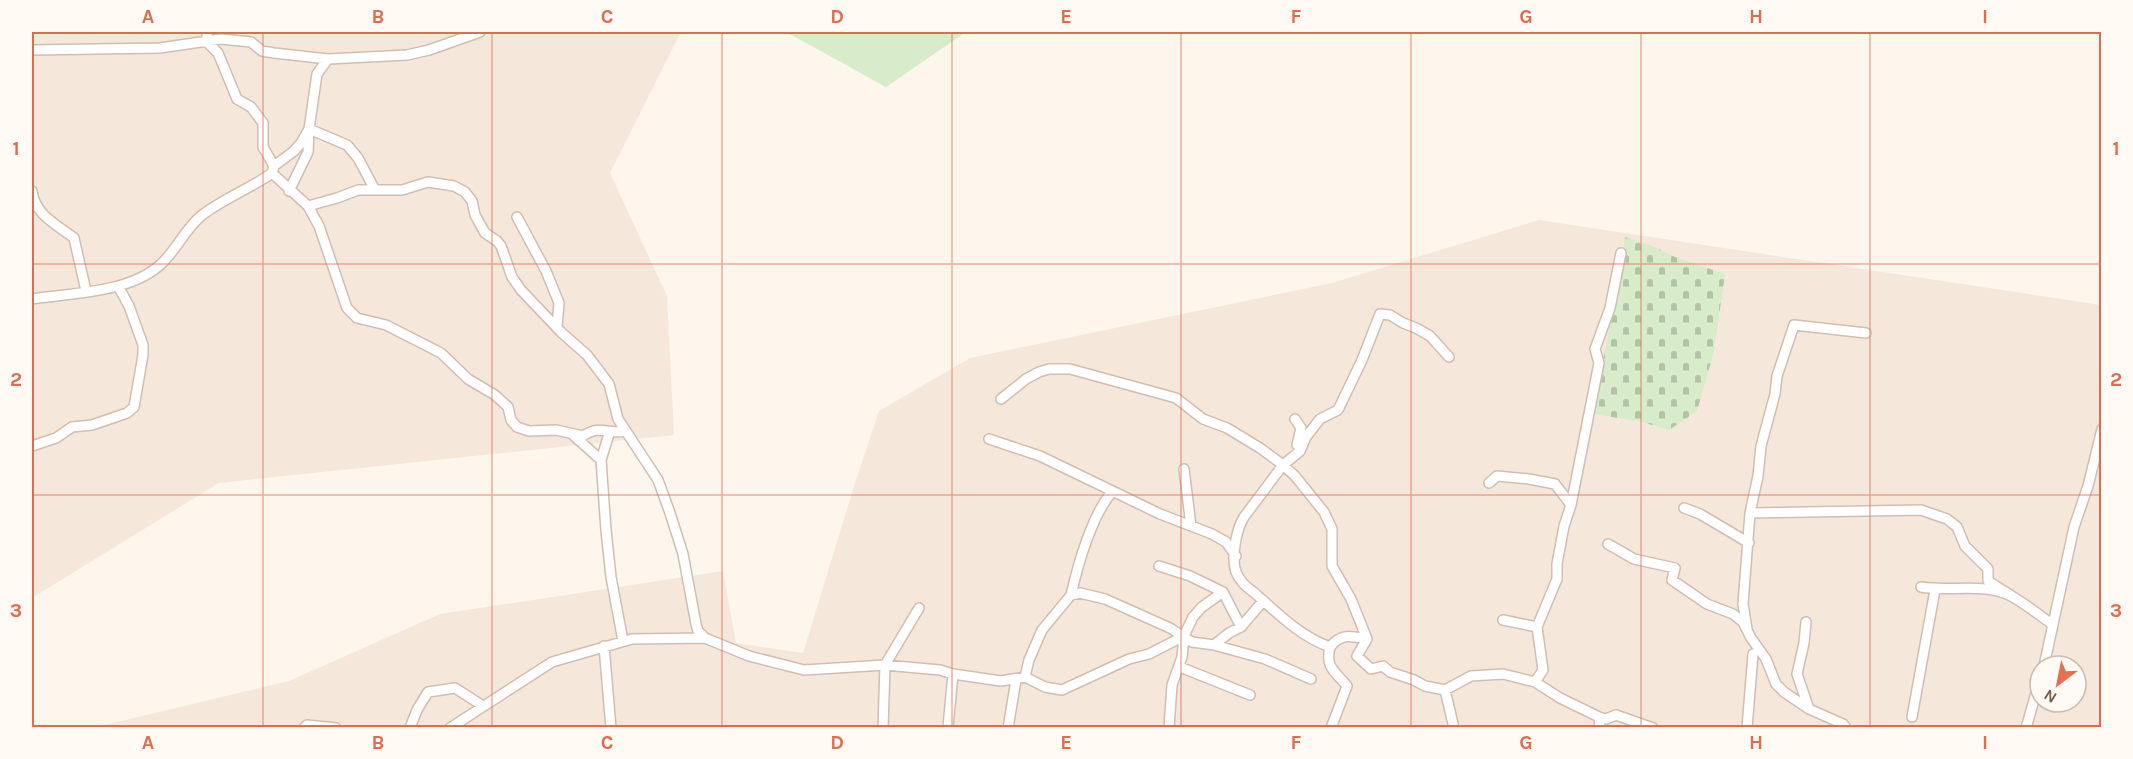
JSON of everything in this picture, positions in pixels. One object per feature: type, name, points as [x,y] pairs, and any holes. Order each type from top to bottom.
[{"type":"street","points":[[207,32],[207,42],[218,53],[237,99],[251,107],[263,123],[263,147],[273,169],[289,190],[308,206],[319,226],[347,308],[357,318],[386,325],[441,353],[468,379],[495,395],[508,407],[517,427],[529,431],[556,430],[583,436],[593,430],[625,431]]},
{"type":"street","points":[[32,50],[151,48],[221,39],[251,42],[262,51],[328,59],[407,55],[429,50],[459,35],[480,32]]},
{"type":"street","points":[[289,190],[308,152],[317,74],[328,59]]},
{"type":"street","points":[[32,299],[118,286],[143,277],[159,266],[176,248],[198,218],[221,201],[256,185],[294,151],[309,129]]},
{"type":"street","points":[[309,129],[347,145],[358,158],[375,190]]},
{"type":"street","points":[[308,206],[358,190],[402,190],[428,182],[454,186],[465,192],[472,201],[475,214],[485,233],[501,246],[512,277],[521,290],[598,368],[609,384],[613,405],[625,431],[643,454],[664,496],[683,554],[698,631],[705,638]]},
{"type":"street","points":[[32,191],[33,201],[41,214],[74,238],[86,291]]},
{"type":"street","points":[[517,217],[560,303],[557,327]]},
{"type":"street","points":[[1535,682],[1543,670],[1537,627],[1557,579],[1557,564],[1564,526],[1571,505],[1599,363],[1595,349],[1610,308],[1621,253]]},
{"type":"street","points":[[32,446],[56,438],[72,427],[92,425],[127,413],[134,407],[143,345],[129,306],[118,286]]},
{"type":"street","points":[[1330,647],[1315,641],[1280,617],[1244,585],[1235,570],[1235,545],[1239,525],[1283,465],[1300,451],[1306,436],[1320,419],[1338,410],[1362,360],[1380,314],[1390,315],[1430,336],[1449,357]]},
{"type":"street","points":[[1747,629],[1743,604],[1750,513],[1758,476],[1761,446],[1775,394],[1777,376],[1794,325],[1866,333]]},
{"type":"street","points":[[1001,399],[1026,379],[1039,372],[1049,369],[1070,369],[1176,398],[1203,419],[1235,432],[1283,465],[1324,512],[1332,529],[1332,566],[1351,599],[1367,639]]},
{"type":"street","points":[[1295,419],[1301,428],[1297,445],[1300,451]]},
{"type":"street","points":[[2047,654],[2074,527],[2088,486],[2102,429]]},
{"type":"street","points":[[610,431],[602,460],[608,553],[623,641]]},
{"type":"street","points":[[573,435],[602,460]]},
{"type":"street","points":[[989,439],[1040,456],[1160,514],[1212,534],[1226,542],[1236,556]]},
{"type":"street","points":[[1184,469],[1191,526]]},
{"type":"street","points":[[1489,483],[1497,476],[1550,482],[1561,490],[1571,505]]},
{"type":"street","points":[[1008,728],[1020,679],[1042,630],[1071,595],[1077,568],[1090,534],[1106,498],[1112,492]]},
{"type":"street","points":[[1684,508],[1700,514],[1749,543]]},
{"type":"street","points":[[1750,513],[1921,510],[1947,519],[1957,527],[1965,546],[1988,569],[1988,581],[2052,624]]},
{"type":"street","points":[[1608,544],[1634,559],[1675,568],[1672,580],[1707,604],[1733,614],[1743,622],[1766,659],[1779,688],[1809,709],[1843,724],[1846,728]]},
{"type":"street","points":[[1159,566],[1190,576],[1223,592],[1241,627]]},
{"type":"street","points":[[1921,587],[1935,590],[1985,590],[2012,596]]},
{"type":"street","points":[[1912,717],[1935,590]]},
{"type":"street","points":[[1169,728],[1172,685],[1180,667],[1184,636],[1193,617],[1202,607],[1223,592]]},
{"type":"street","points":[[1071,595],[1080,593],[1105,599],[1170,628],[1192,642],[1214,645],[1265,659],[1311,679]]},
{"type":"street","points":[[1214,645],[1241,627],[1263,601]]},
{"type":"street","points":[[883,728],[885,665],[919,608]]},
{"type":"street","points":[[1503,620],[1537,627]]},
{"type":"street","points":[[1806,622],[1797,674],[1809,709]]},
{"type":"street","points":[[450,728],[552,662],[604,645],[646,638],[705,638],[749,656],[804,670],[885,665],[940,670],[1001,681],[1020,679],[1062,690],[1129,659],[1149,654],[1184,636]]},
{"type":"street","points":[[1331,728],[1347,686],[1329,666],[1327,658],[1330,647],[1337,638],[1367,639]]},
{"type":"street","points":[[1367,639],[1357,656],[1371,669],[1383,666],[1390,672],[1425,686],[1444,690],[1471,676],[1503,674],[1535,682],[1599,722],[1616,715],[1653,728]]},
{"type":"street","points":[[604,645],[610,728]]},
{"type":"street","points":[[1747,728],[1753,654]]},
{"type":"street","points":[[1180,667],[1250,695]]},
{"type":"street","points":[[948,727],[953,674]]},
{"type":"street","points":[[410,728],[428,692],[455,688],[483,706]]},
{"type":"street","points":[[1444,690],[1454,728]]},
{"type":"street","points":[[304,728],[307,725],[336,728]]},
{"type":"shaded area","points":[[32,32],[681,32],[610,173],[667,296],[674,435],[219,483],[32,598]]},
{"type":"shaded area","points":[[1539,220],[2101,305],[2101,727],[92,728],[289,681],[440,614],[723,571],[736,643],[803,653],[879,411],[970,358],[1332,283]]},
{"type":"green space","points":[[786,32],[966,32],[886,87]]},
{"type":"green space","points":[[1625,237],[1725,274],[1714,351],[1697,411],[1669,430],[1642,422],[1594,414]]}]
